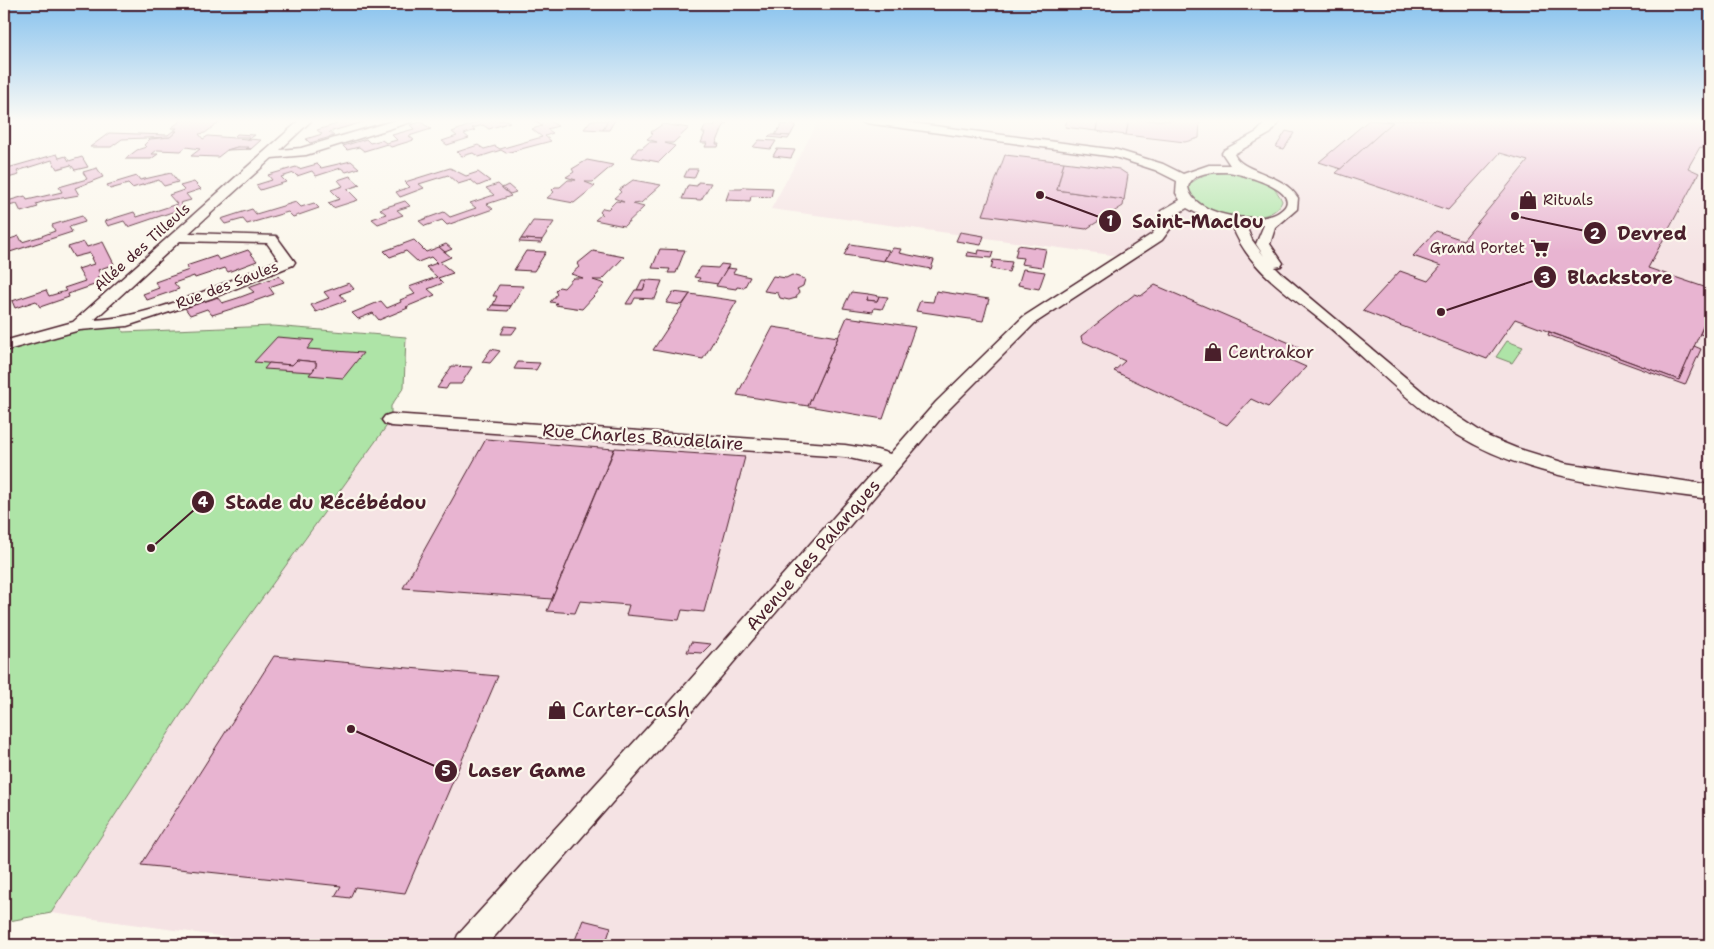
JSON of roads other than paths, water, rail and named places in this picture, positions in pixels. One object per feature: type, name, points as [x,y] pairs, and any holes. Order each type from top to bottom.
[{"type":"street","name":"Allée des Tilleuls","points":[[4,346],[79,325],[259,164]]},
{"type":"street","points":[[1150,164],[1184,179]]},
{"type":"street","points":[[1173,164],[1188,169],[1209,169],[1245,171],[1275,182],[1285,189],[1291,198],[1292,206],[1288,213],[1278,218],[1252,222],[1237,221],[1209,215],[1187,202],[1181,194],[1180,186],[1184,179],[1189,175],[1209,169],[1212,164]]},
{"type":"street","points":[[1237,164],[1245,171]]},
{"type":"street","name":"Avenue des Palanques","points":[[468,945],[680,708],[942,406],[1029,320],[1144,247],[1166,225],[1166,214],[1187,202]]},
{"type":"street","points":[[1166,225],[1177,220],[1209,215]]},
{"type":"street","points":[[1278,218],[1269,227],[1263,244],[1266,252],[1278,266],[1298,282],[1334,323]]},
{"type":"street","points":[[1237,221],[1246,242],[1261,261],[1394,376],[1443,415],[1484,442],[1542,462],[1578,471],[1710,492]]},
{"type":"street","name":"Rue des Saules","points":[[79,325],[121,323],[207,295],[288,262],[271,239],[179,237]]},
{"type":"street","name":"Rue Charles Baudelaire","points":[[391,420],[845,450],[877,456],[893,463]]},
{"type":"place","name":"Saint-Maclou","points":[[1040,195]]},
{"type":"place","name":"Rituals","points":[[1528,200]]},
{"type":"place","name":"Devred","points":[[1515,216]]},
{"type":"place","name":"Grand Portet","points":[[1540,248]]},
{"type":"place","name":"Blackstore","points":[[1441,312]]},
{"type":"place","name":"Centrakor","points":[[1213,352]]},
{"type":"place","name":"Stade du Récébédou","points":[[151,548]]},
{"type":"place","name":"Carter-cash","points":[[557,710]]},
{"type":"place","name":"Laser Game","points":[[351,729]]}]
